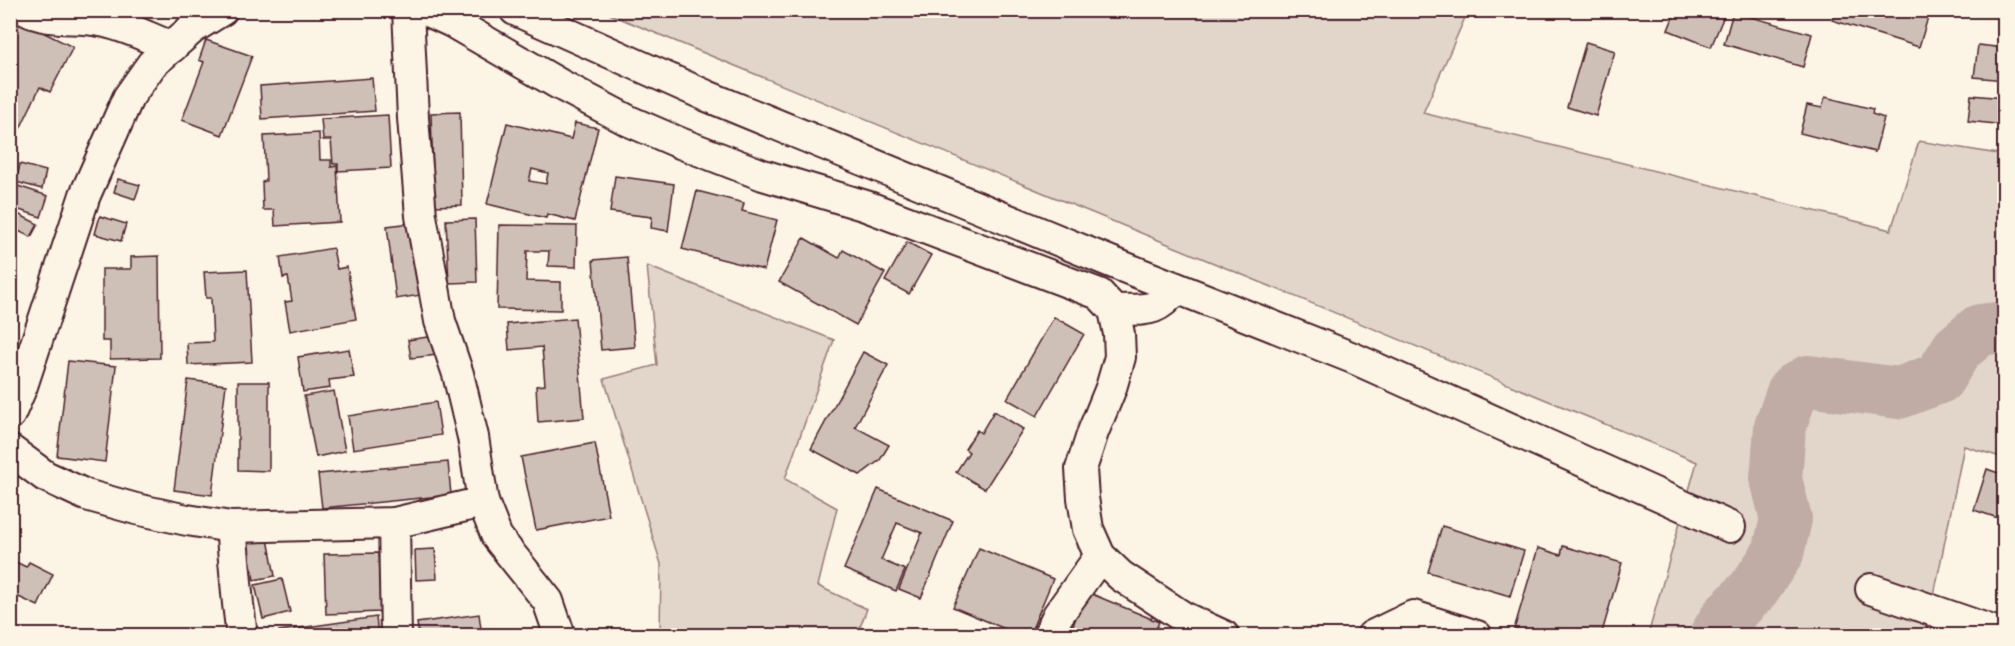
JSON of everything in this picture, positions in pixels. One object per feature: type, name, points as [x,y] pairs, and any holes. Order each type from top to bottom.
[{"type":"street","points":[[26,10],[51,18],[90,19],[110,23],[172,47]]},
{"type":"street","points":[[10,414],[22,386],[78,215],[100,158],[128,98],[152,64],[193,28],[222,10]]},
{"type":"street","points":[[408,10],[413,118],[421,216],[440,321],[458,374],[473,437],[483,502],[497,537],[548,601],[560,636]]},
{"type":"street","points":[[426,10],[452,22],[629,121],[680,143],[763,175],[866,206],[944,234],[1099,294],[1114,310],[1119,334],[1120,357],[1081,469],[1088,529],[1101,556],[1180,626],[1224,636]]},
{"type":"street","points":[[515,10],[707,96],[1353,358],[1730,527]]},
{"type":"street","points":[[1114,310],[1151,309],[1165,302],[1176,288]]},
{"type":"street","points":[[10,450],[45,476],[86,495],[167,516],[231,527],[394,523],[483,502]]},
{"type":"street","points":[[394,523],[396,636]]},
{"type":"street","points":[[231,527],[242,636]]},
{"type":"street","points":[[1048,636],[1058,615],[1101,556]]},
{"type":"street","points":[[1871,589],[2004,635]]},
{"type":"street","points":[[1372,636],[1413,616],[1477,636]]},
{"type":"shaded area","points":[[602,11],[1468,11],[1423,113],[1891,230],[1919,141],[2004,155],[2004,458],[1964,446],[1926,635],[1648,635],[1697,462]]},
{"type":"shaded area","points":[[647,266],[834,340],[785,479],[837,508],[818,586],[867,609],[857,635],[660,635],[661,564],[604,379],[657,365]]},
{"type":"building","points":[[1676,10],[1726,11],[1711,47],[1668,30]]},
{"type":"building","points":[[1835,10],[1930,11],[1919,47],[1832,20]]},
{"type":"building","points":[[1733,12],[1812,34],[1803,67],[1724,44]]},
{"type":"building","points":[[10,16],[73,47],[50,92],[40,87],[18,133],[10,129]]},
{"type":"building","points":[[206,40],[252,56],[222,135],[182,120],[204,62],[199,60]]},
{"type":"building","points":[[1586,42],[1615,51],[1596,116],[1567,107]]},
{"type":"building","points":[[1978,45],[2004,48],[2004,80],[1974,77]]},
{"type":"building","points":[[372,78],[375,111],[262,119],[260,86]]},
{"type":"building","points":[[1971,95],[2004,98],[2004,125],[1968,121]]},
{"type":"building","points":[[1825,97],[1873,109],[1872,114],[1884,118],[1875,152],[1800,133],[1807,105],[1822,108]]},
{"type":"building","points":[[460,112],[462,205],[434,206],[431,113]]},
{"type":"building","points":[[388,115],[391,168],[338,171],[338,164],[333,164],[331,140],[323,140],[321,119]]},
{"type":"building","points":[[507,123],[571,139],[575,123],[598,128],[575,221],[547,214],[546,218],[487,204]],"holes":[[[532,169],[548,173],[546,184],[529,181]]]},
{"type":"building","points":[[319,133],[320,160],[331,160],[331,167],[337,166],[340,222],[275,226],[274,210],[263,210],[262,182],[266,181],[264,136]]},
{"type":"building","points":[[20,164],[46,171],[42,189],[16,182]]},
{"type":"building","points":[[615,176],[674,184],[668,231],[651,228],[652,217],[610,212]]},
{"type":"building","points":[[118,179],[140,185],[135,199],[114,192]]},
{"type":"building","points":[[15,185],[48,196],[41,217],[10,207],[10,197]]},
{"type":"building","points":[[697,191],[744,203],[742,211],[777,220],[764,270],[682,249]]},
{"type":"building","points":[[10,210],[38,224],[31,237],[10,227]]},
{"type":"building","points":[[100,216],[126,224],[121,241],[95,234]]},
{"type":"building","points":[[475,219],[477,282],[449,283],[446,220]]},
{"type":"building","points":[[411,223],[421,295],[396,299],[387,226]]},
{"type":"building","points":[[499,225],[577,226],[576,267],[548,266],[549,251],[527,251],[526,281],[561,282],[561,310],[497,309]]},
{"type":"building","points":[[804,238],[839,258],[843,250],[885,273],[856,325],[779,282]]},
{"type":"building","points":[[907,242],[931,255],[909,294],[885,281]]},
{"type":"building","points":[[333,248],[337,269],[347,267],[356,319],[290,331],[285,302],[292,301],[288,277],[283,278],[280,257]]},
{"type":"building","points":[[159,256],[160,358],[110,359],[110,341],[102,341],[102,269],[131,269],[131,257]]},
{"type":"building","points":[[627,257],[635,347],[601,350],[593,260]]},
{"type":"building","points":[[247,270],[252,362],[188,365],[187,343],[213,342],[211,298],[206,298],[204,272]]},
{"type":"building","points":[[1054,317],[1084,334],[1037,416],[1007,399]]},
{"type":"building","points":[[575,318],[584,418],[538,422],[536,386],[545,385],[542,347],[509,350],[507,324]]},
{"type":"building","points":[[434,336],[437,355],[411,358],[408,340]]},
{"type":"building","points":[[349,349],[354,377],[329,380],[330,388],[303,392],[298,357]]},
{"type":"building","points":[[863,352],[888,365],[855,427],[889,445],[880,460],[860,475],[811,449]]},
{"type":"building","points":[[68,361],[116,366],[105,462],[57,456]]},
{"type":"building","points":[[188,380],[226,385],[212,495],[174,490]]},
{"type":"building","points":[[238,382],[269,382],[269,471],[238,470]]},
{"type":"building","points":[[334,391],[345,451],[316,457],[304,396]]},
{"type":"building","points":[[436,402],[441,435],[353,449],[348,416]]},
{"type":"building","points":[[994,411],[1023,429],[985,489],[956,472],[969,452],[965,449],[977,430],[981,433]]},
{"type":"building","points":[[595,443],[609,516],[536,530],[521,457]]},
{"type":"building","points":[[448,462],[451,495],[322,508],[318,474]]},
{"type":"building","points":[[1987,469],[2004,475],[2004,515],[2000,514],[1998,518],[1974,510]]},
{"type":"building","points":[[878,489],[953,521],[921,598],[899,589],[922,533],[897,523],[881,560],[905,570],[896,591],[844,569]]},
{"type":"building","points":[[1442,526],[1524,551],[1510,596],[1428,572]]},
{"type":"building","points":[[268,539],[275,576],[254,580],[247,543]]},
{"type":"building","points":[[1563,546],[1622,563],[1601,636],[1522,636],[1513,633],[1538,548],[1561,555]]},
{"type":"building","points":[[979,548],[1053,579],[1029,636],[1022,636],[953,607]]},
{"type":"building","points":[[435,549],[437,579],[416,580],[415,550]]},
{"type":"building","points":[[378,553],[381,612],[326,614],[324,554]]},
{"type":"building","points":[[10,559],[26,567],[29,562],[53,574],[38,606],[10,593]]},
{"type":"building","points":[[282,579],[290,612],[263,619],[255,585]]},
{"type":"building","points":[[1087,592],[1159,622],[1153,636],[1057,636],[1060,628],[1070,632]]},
{"type":"building","points":[[479,614],[482,636],[419,636],[417,623]]},
{"type":"building","points":[[376,617],[378,636],[280,636],[279,631]]},
{"type":"waterway","points":[[1715,636],[1726,618],[1753,590],[1778,553],[1786,519],[1776,479],[1780,427],[1793,390],[1808,381],[1899,393],[1939,378],[1957,349],[1980,330],[2004,327]]}]
